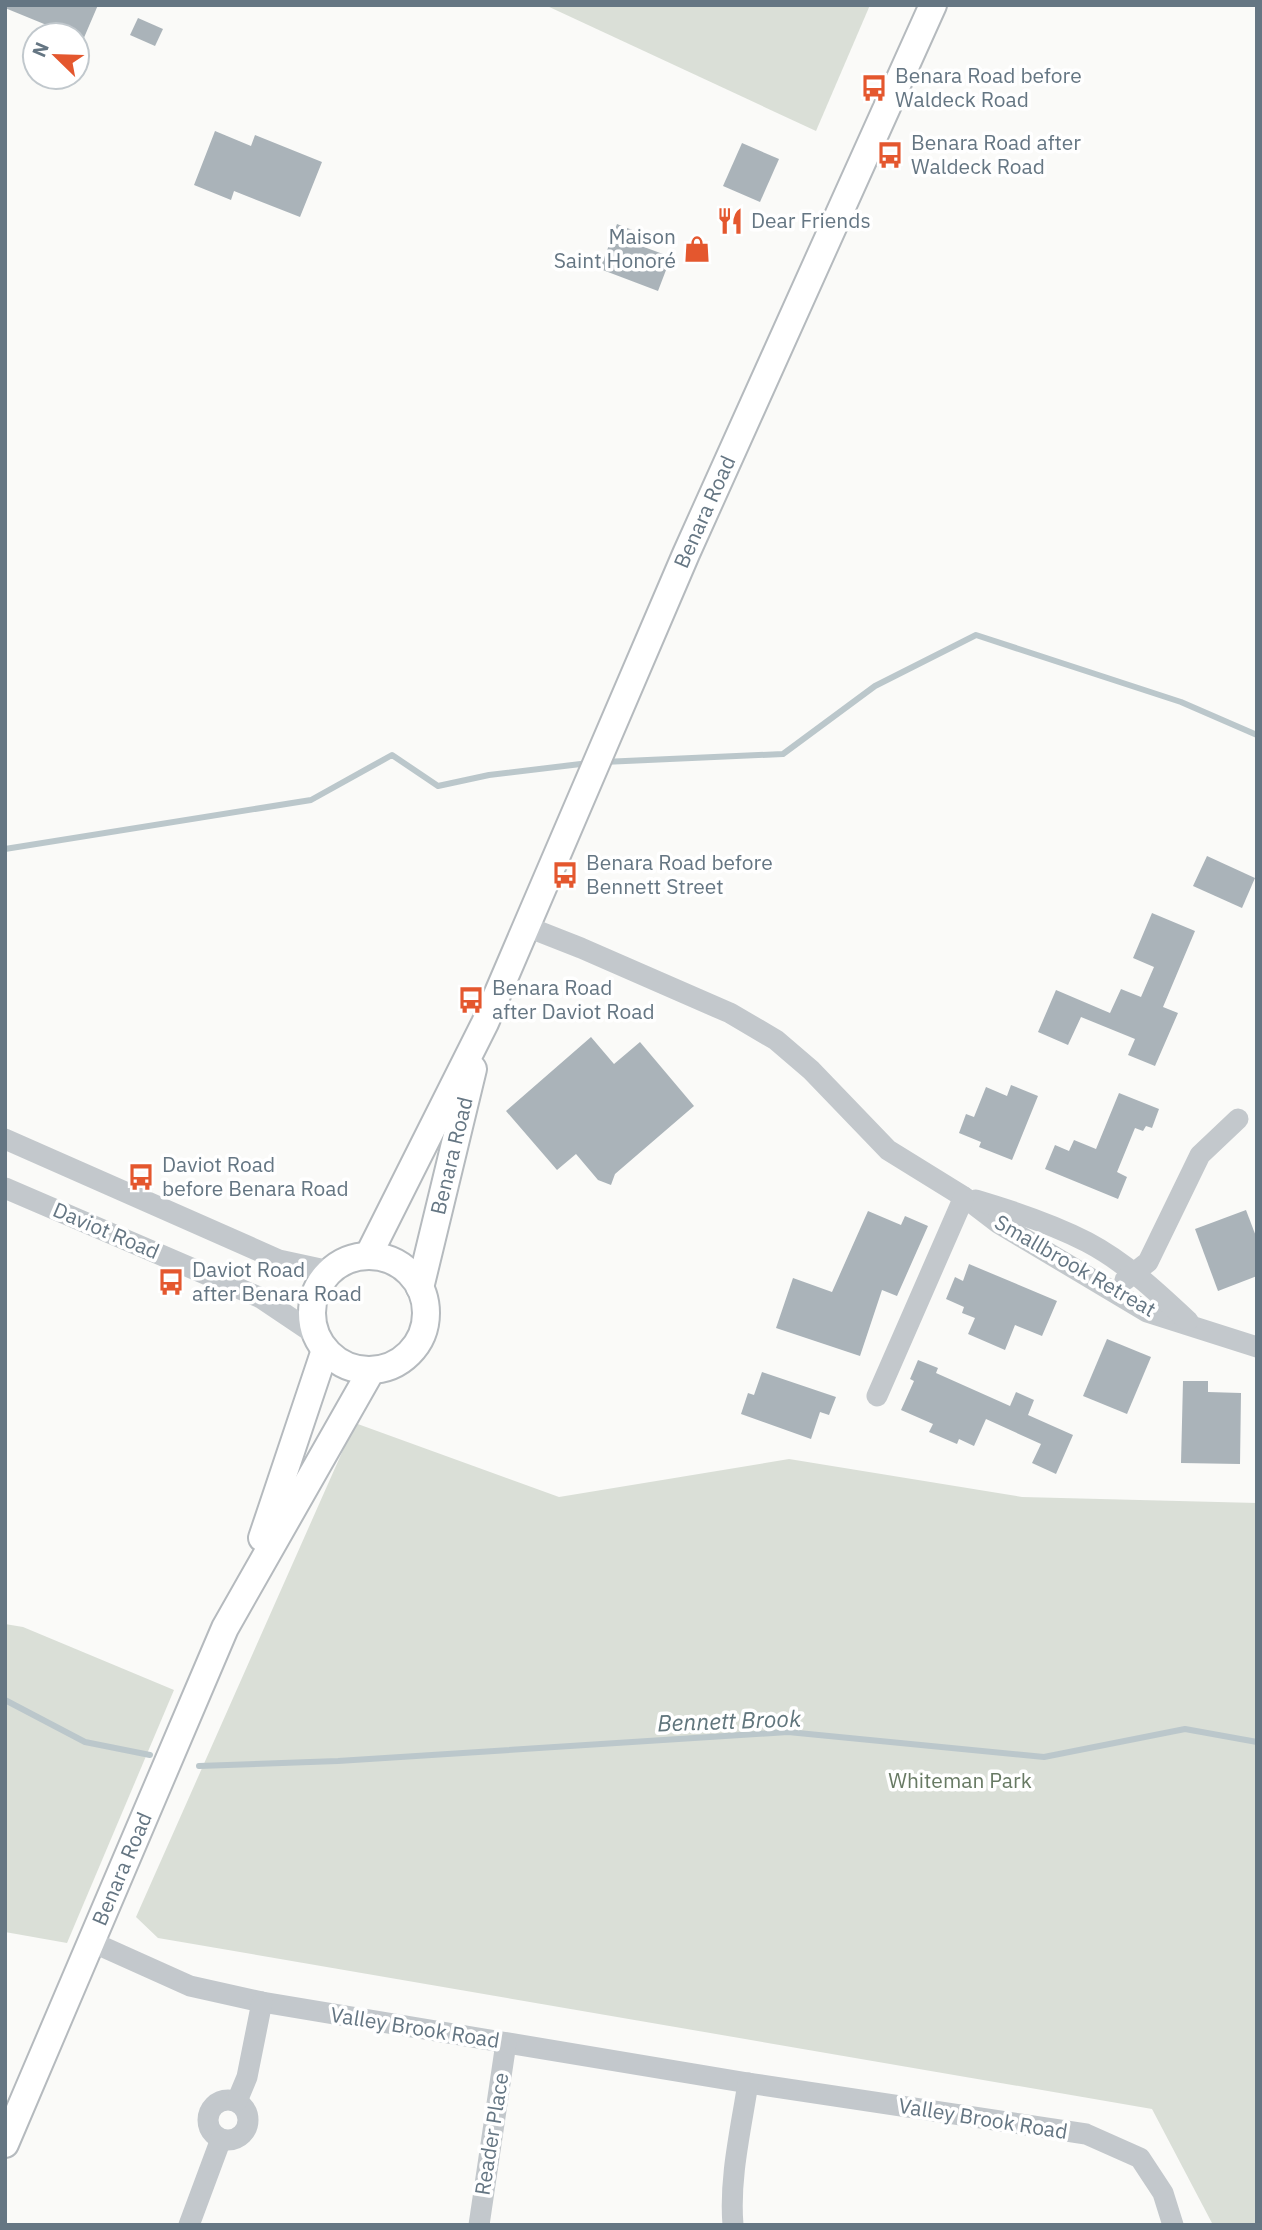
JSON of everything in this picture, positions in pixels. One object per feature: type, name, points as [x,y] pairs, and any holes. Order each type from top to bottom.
[{"type":"main road","name":"Benara Road","points":[[368,1256],[485,1023],[686,554],[933,5]]},
{"type":"main road","name":"Benara Road","points":[[420,1288],[485,1023]]},
{"type":"main road","points":[[368,1256],[384,1258],[398,1264],[411,1275],[420,1288],[426,1316],[422,1334],[413,1350],[400,1362],[371,1371],[354,1369],[338,1362],[320,1343],[312,1318],[313,1301],[319,1285],[330,1271],[341,1263],[368,1256]]},
{"type":"main road","name":"Benara Road","points":[[242,1596],[320,1343]]},
{"type":"main road","name":"Benara Road","points":[[5,2144],[225,1628],[371,1371]]},
{"type":"street","name":"Smallbrook Retreat","points":[[525,926],[730,1013],[776,1040],[811,1070],[888,1150],[964,1197],[998,1223],[1147,1312],[1257,1347]]},
{"type":"street","points":[[1111,1290],[1149,1262],[1200,1155],[1238,1119]]},
{"type":"street","name":"Daviot Road","points":[[5,1139],[279,1259],[330,1271]]},
{"type":"street","name":"Daviot Road","points":[[5,1188],[261,1298],[320,1343]]},
{"type":"street","name":"Smallbrook Retreat","points":[[964,1197],[1012,1210],[1087,1242],[1134,1273],[1191,1324]]},
{"type":"street","points":[[877,1396],[964,1197]]},
{"type":"street","name":"Valley Brook Road","points":[[92,1942],[190,1986],[262,2002],[748,2083],[1086,2134],[1140,2158],[1163,2193],[1173,2225]]},
{"type":"street","points":[[189,2225],[221,2139],[210,2130],[208,2115],[217,2103],[223,2100],[237,2101],[247,2077],[262,2002]]},
{"type":"street","name":"Reader Place","points":[[479,2225],[506,2042]]},
{"type":"street","points":[[733,2225],[735,2174],[748,2083]]},
{"type":"green space","points":[[545,5],[870,5],[816,131]]},
{"type":"green space","name":"Whiteman Park","points":[[355,1423],[559,1497],[789,1459],[1022,1497],[1257,1503],[1257,2225],[1213,2225],[1152,2109],[158,1938],[136,1917]]},
{"type":"green space","points":[[5,1624],[23,1627],[174,1690],[67,1943],[5,1932]]},
{"type":"building","points":[[5,5],[98,5],[91,21],[37,21],[5,8]]},
{"type":"building","points":[[138,18],[163,29],[155,46],[130,35]]},
{"type":"building","points":[[215,131],[251,146],[255,135],[322,162],[300,217],[234,191],[231,200],[194,185]]},
{"type":"building","points":[[742,143],[779,159],[760,202],[723,186]]},
{"type":"building","points":[[617,224],[640,233],[636,244],[671,257],[658,291],[600,269]]},
{"type":"building","points":[[1207,856],[1255,878],[1242,908],[1193,886]]},
{"type":"building","points":[[1152,913],[1195,931],[1163,1007],[1178,1013],[1155,1066],[1128,1055],[1135,1039],[1081,1017],[1068,1045],[1038,1032],[1056,990],[1110,1013],[1121,989],[1141,997],[1154,967],[1133,958]]},
{"type":"building","points":[[591,1037],[614,1064],[640,1042],[694,1106],[615,1174],[611,1185],[598,1180],[576,1154],[557,1170],[506,1111]]},
{"type":"building","points":[[1011,1085],[1038,1096],[1012,1160],[979,1147],[981,1142],[959,1133],[966,1114],[974,1117],[986,1087],[1007,1096]]},
{"type":"building","points":[[1119,1093],[1159,1109],[1152,1128],[1146,1126],[1143,1131],[1135,1128],[1117,1172],[1127,1177],[1118,1199],[1045,1169],[1055,1145],[1069,1151],[1074,1140],[1096,1149]]},
{"type":"building","points":[[1246,1210],[1257,1239],[1257,1276],[1218,1291],[1195,1229]]},
{"type":"building","points":[[868,1211],[901,1225],[905,1216],[928,1226],[897,1296],[882,1290],[860,1356],[776,1328],[793,1278],[832,1292]]},
{"type":"building","points":[[969,1264],[1057,1301],[1042,1336],[1015,1325],[1005,1350],[968,1334],[975,1318],[962,1313],[964,1307],[946,1299],[955,1277],[963,1281]]},
{"type":"building","points":[[1107,1339],[1151,1357],[1127,1414],[1083,1396]]},
{"type":"building","points":[[918,1360],[938,1368],[936,1373],[1010,1406],[1016,1392],[1034,1400],[1028,1415],[1073,1435],[1056,1474],[1032,1463],[1041,1444],[986,1419],[974,1446],[959,1439],[957,1444],[929,1432],[933,1424],[901,1410],[914,1381],[910,1379]]},
{"type":"building","points":[[762,1372],[836,1397],[829,1415],[820,1412],[811,1439],[741,1414],[748,1393],[754,1395]]},
{"type":"building","points":[[1183,1381],[1208,1381],[1208,1392],[1241,1393],[1240,1464],[1181,1463]]},
{"type":"waterway","points":[[603,762],[783,754],[875,686],[976,635],[1181,702],[1257,735]]},
{"type":"waterway","points":[[5,849],[311,800],[392,755],[438,786],[489,775],[589,763]]},
{"type":"waterway","name":"Bennett Brook","points":[[5,1700],[85,1742],[150,1755]]},
{"type":"waterway","name":"Bennett Brook","points":[[199,1766],[338,1761],[788,1732],[1044,1757],[1185,1729],[1257,1742]]},
{"type":"place","name":"Benara Road before Waldeck Road","points":[[874,88]]},
{"type":"place","name":"Benara Road after Waldeck Road","points":[[890,155]]},
{"type":"place","name":"Dear Friends","points":[[730,221]]},
{"type":"place","name":"Maison Saint Honoré","points":[[697,249]]},
{"type":"place","name":"Benara Road before Bennett Street","points":[[565,875]]},
{"type":"place","name":"Benara Road after Daviot Road","points":[[471,1000]]},
{"type":"place","name":"Daviot Road before Benara Road","points":[[141,1177]]},
{"type":"place","name":"Daviot Road after Benara Road","points":[[171,1282]]}]
